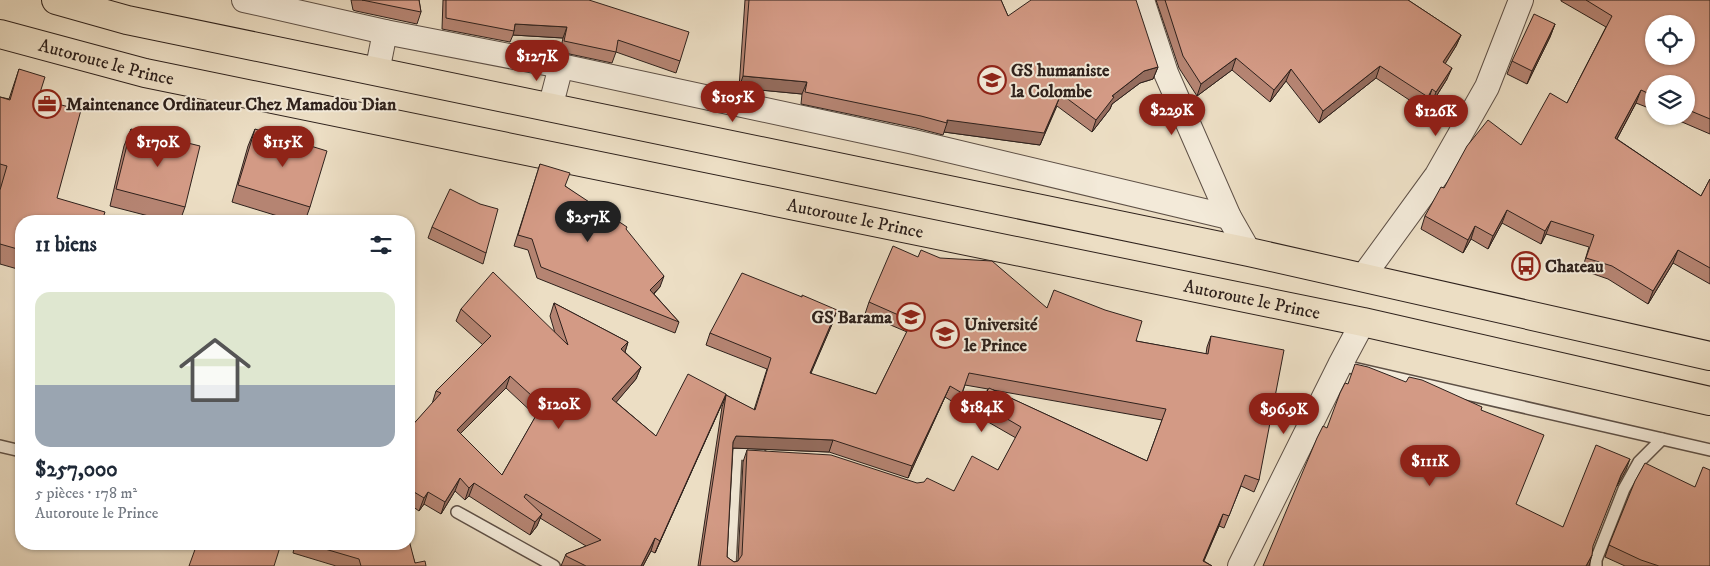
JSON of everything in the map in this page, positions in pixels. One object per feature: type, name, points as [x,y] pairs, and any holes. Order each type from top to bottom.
[{"type":"main road","points":[[56,0],[127,20],[1249,252],[1710,356]]},
{"type":"main road","name":"Autoroute le Prince","points":[[0,34],[145,73],[1364,322],[1710,400]]},
{"type":"street","points":[[244,0],[385,32],[561,66],[914,142],[1229,217]]},
{"type":"street","points":[[1142,0],[1166,73],[1229,217],[1249,252]]},
{"type":"street","points":[[1362,278],[1437,175],[1487,87],[1520,0]]},
{"type":"street","points":[[377,72],[385,32]]},
{"type":"street","points":[[550,108],[561,66]]},
{"type":"street","points":[[1240,566],[1340,365],[1364,322]]},
{"type":"lane","points":[[1340,365],[1710,450]]},
{"type":"lane","points":[[1596,566],[1596,560],[1624,489],[1640,462],[1662,439]]},
{"type":"lane","points":[[0,446],[15,450]]},
{"type":"lane","points":[[730,566],[736,454],[773,456]]},
{"type":"lane","points":[[457,512],[554,566]]},
{"type":"building","points":[[362,0],[419,0],[421,12]]},
{"type":"building","points":[[446,0],[589,0],[689,32],[680,61],[618,40],[616,52],[564,41],[567,27],[515,24],[514,31],[446,18]]},
{"type":"building","points":[[749,0],[1001,0],[1008,16],[1031,0],[1136,0],[1158,67],[1144,71],[1112,96],[1114,97],[1096,120],[1061,94],[1044,133],[947,120],[947,123],[805,92],[807,82],[743,76]]},
{"type":"building","points":[[1165,0],[1408,0],[1461,35],[1443,62],[1452,68],[1436,92],[1432,89],[1428,97],[1380,66],[1323,111],[1291,69],[1274,90],[1236,58],[1201,84],[1183,56]]},
{"type":"building","points":[[1586,0],[1710,0],[1710,119],[1695,113],[1695,75],[1645,75],[1645,92],[1641,90],[1615,138],[1701,196],[1710,179],[1710,268],[1678,250],[1653,291],[1612,266],[1586,258],[1594,235],[1551,221],[1545,231],[1507,210],[1493,236],[1475,226],[1468,240],[1425,216],[1441,187],[1444,188],[1467,146],[1488,120],[1521,145],[1550,93],[1567,103],[1612,16]]},
{"type":"building","points":[[1534,14],[1555,24],[1532,71],[1512,61]]},
{"type":"building","points":[[19,69],[45,77],[38,99],[81,110],[57,198],[105,212],[104,215],[15,215],[15,248],[0,244],[0,190],[7,166],[0,164],[0,97],[10,100]]},
{"type":"building","points":[[131,129],[200,146],[185,207],[116,189]]},
{"type":"building","points":[[255,129],[327,151],[310,207],[238,185]]},
{"type":"building","points":[[540,164],[570,173],[565,186],[627,227],[626,229],[664,276],[650,290],[679,322],[541,267],[532,239],[518,235]]},
{"type":"building","points":[[450,189],[480,204],[498,209],[486,253],[432,227]]},
{"type":"building","points":[[893,246],[918,257],[921,250],[940,258],[992,261],[1047,308],[1054,290],[1105,310],[1142,321],[1136,341],[1208,354],[1211,336],[1284,350],[1259,480],[1245,475],[1229,516],[1223,514],[1203,561],[1212,566],[700,566],[726,395],[755,410],[771,358],[710,333],[742,273],[837,310],[810,373],[876,394],[912,321],[869,302]],"holes":[[[969,373],[1166,409],[1147,461],[989,388],[980,403],[1021,427],[998,470],[972,456],[954,491],[927,478],[924,482],[917,483],[831,455],[747,450],[742,555],[738,561],[734,562],[727,557],[733,442],[736,436],[833,440],[912,466],[950,386],[962,393]]]},
{"type":"building","points":[[493,272],[568,345],[554,303],[628,342],[621,349],[641,367],[612,399],[656,436],[688,374],[726,394],[660,541],[655,538],[641,566],[586,566],[566,556],[566,554],[601,540],[526,494],[524,497],[542,514],[535,522],[474,483],[469,488],[460,478],[445,502],[428,492],[424,498],[415,493],[415,422],[441,393],[436,391],[491,336],[461,309]],"holes":[[[510,376],[542,405],[502,475],[457,430]]]},
{"type":"building","points":[[1355,364],[1406,382],[1409,377],[1422,380],[1482,407],[1481,410],[1544,435],[1516,504],[1563,527],[1596,445],[1630,459],[1621,475],[1593,546],[1592,555],[1586,566],[1263,566],[1317,438],[1323,426],[1327,428],[1340,393],[1345,383],[1348,384]]},
{"type":"building","points":[[1645,463],[1695,487],[1703,467],[1710,470],[1710,566],[1659,566],[1609,545],[1635,481]]},
{"type":"building","points":[[195,550],[279,550],[274,566],[189,566]]},
{"type":"building","points":[[328,550],[412,550],[415,563],[425,561],[426,566],[361,566],[359,559]]},
{"type":"place","name":"GS humaniste la Colombe","points":[[992,80]]},
{"type":"place","name":"Maintenance Ordinateur Chez Mamadou Dian","points":[[47,104]]},
{"type":"place","name":"Chateau","points":[[1526,266]]},
{"type":"place","name":"GS Barama","points":[[911,317]]},
{"type":"place","name":"Université le Prince","points":[[945,334]]}]
